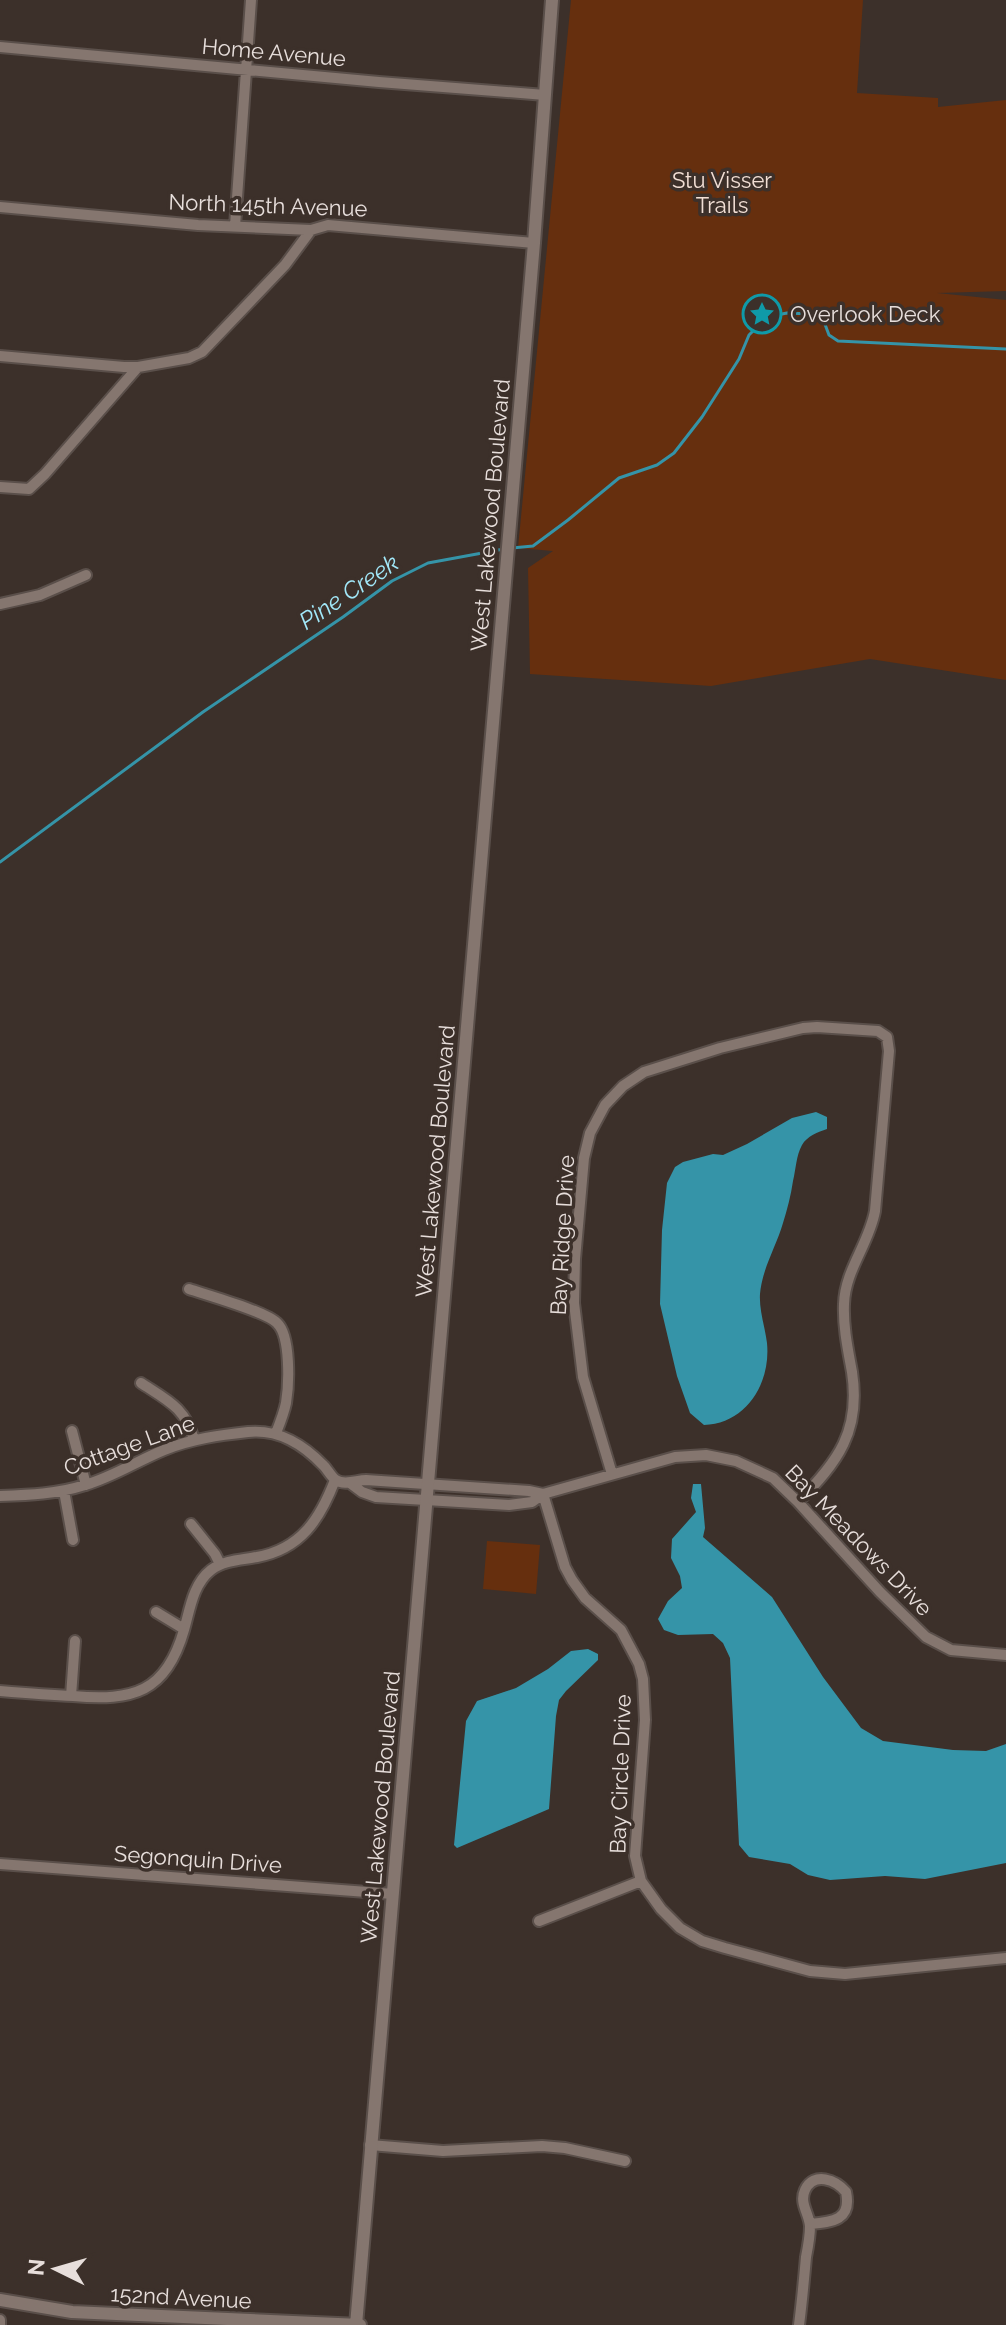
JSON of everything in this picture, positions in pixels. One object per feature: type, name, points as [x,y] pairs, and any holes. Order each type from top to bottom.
[{"type":"street","points":[[235,226],[251,0]]},
{"type":"street","name":"West Lakewood Boulevard","points":[[357,2325],[552,0]]},
{"type":"street","name":"Home Avenue","points":[[0,47],[545,95]]},
{"type":"street","name":"North 145th Avenue","points":[[0,207],[198,225],[311,230],[328,225],[534,243]]},
{"type":"street","points":[[0,356],[124,367],[189,358],[202,352],[285,265],[311,230]]},
{"type":"street","points":[[0,487],[29,489],[138,367]]},
{"type":"street","points":[[0,604],[40,595],[86,575]]},
{"type":"street","name":"Bay Ridge Drive","points":[[612,1474],[583,1377],[574,1303],[584,1158],[590,1133],[605,1105],[623,1086],[644,1072],[668,1063],[778,1033],[817,1027],[872,1030],[885,1035],[889,1040],[889,1051],[875,1211],[871,1231],[854,1264],[844,1302],[844,1326],[855,1401],[853,1416],[836,1459],[798,1502]]},
{"type":"street","points":[[189,1289],[272,1318],[283,1330],[287,1351],[287,1391],[276,1433],[306,1449],[335,1480],[428,1485]]},
{"type":"street","points":[[141,1383],[179,1409],[188,1422],[194,1440]]},
{"type":"street","points":[[72,1431],[86,1485]]},
{"type":"street","name":"Cottage Lane","points":[[0,1496],[64,1491],[86,1485],[165,1449],[194,1440],[252,1432],[276,1433]]},
{"type":"street","name":"Bay Meadows Drive","points":[[426,1500],[509,1505],[532,1502],[543,1494],[675,1457],[706,1455],[736,1461],[773,1478],[926,1637],[951,1650],[1006,1655]]},
{"type":"street","points":[[0,1691],[113,1699],[144,1689],[159,1679],[169,1667],[201,1579],[220,1564],[260,1557],[296,1542],[321,1510],[335,1480]]},
{"type":"street","points":[[350,1483],[376,1497],[426,1500]]},
{"type":"street","name":"Bay Meadows Drive","points":[[428,1485],[543,1494]]},
{"type":"street","points":[[64,1491],[73,1540]]},
{"type":"street","name":"Bay Circle Drive","points":[[543,1494],[565,1567],[572,1580],[585,1598],[621,1630],[639,1664],[645,1720],[635,1856],[641,1881],[661,1909],[680,1928],[702,1941],[810,1971],[845,1974],[1006,1958]]},
{"type":"street","points":[[191,1524],[220,1564]]},
{"type":"street","points":[[156,1612],[184,1629]]},
{"type":"street","points":[[71,1696],[75,1641]]},
{"type":"street","name":"Segonquin Drive","points":[[0,1864],[393,1894]]},
{"type":"street","points":[[539,1921],[641,1881]]},
{"type":"street","points":[[370,2145],[443,2151],[542,2146],[625,2161]]},
{"type":"street","points":[[799,2325],[810,2224],[803,2206],[805,2189],[817,2180],[836,2182],[846,2192],[848,2206],[844,2213],[835,2220],[810,2224]]},
{"type":"street","name":"152nd Avenue","points":[[0,2300],[72,2312],[357,2325]]},
{"type":"green space","name":"Stu Visser Trails","points":[[571,0],[863,0],[857,93],[938,98],[938,107],[1006,100],[1006,291],[937,293],[1006,300],[1006,680],[870,659],[711,686],[530,674],[528,568],[553,551],[518,548]]},
{"type":"green space","points":[[487,1541],[540,1545],[536,1594],[483,1589]]},
{"type":"water","points":[[816,1112],[827,1117],[827,1129],[810,1137],[800,1149],[786,1213],[761,1285],[760,1306],[767,1343],[765,1373],[753,1399],[743,1409],[719,1423],[704,1425],[690,1413],[677,1376],[660,1304],[667,1183],[675,1167],[683,1162],[713,1154],[723,1155],[792,1118]]},
{"type":"water","points":[[693,1484],[701,1484],[703,1537],[772,1597],[823,1677],[861,1728],[883,1741],[953,1750],[986,1751],[1006,1744],[1006,1863],[925,1879],[885,1876],[830,1880],[808,1875],[790,1864],[749,1857],[739,1845],[730,1658],[723,1643],[713,1634],[678,1635],[664,1630],[658,1619],[668,1601],[682,1588],[671,1558],[672,1539],[696,1512],[691,1498]]},
{"type":"water","points":[[588,1649],[598,1654],[598,1660],[559,1700],[549,1809],[457,1848],[454,1845],[466,1721],[477,1701],[516,1688],[571,1651]]},
{"type":"waterway","name":"Pine Creek","points":[[512,548],[533,546],[619,478],[657,465],[674,453],[702,417],[739,359],[749,335],[772,316],[811,314],[823,319],[829,335],[838,341],[1006,349]]},
{"type":"waterway","name":"Pine Creek","points":[[0,862],[203,712],[392,581],[428,563],[504,549]]},
{"type":"place","name":"Overlook Deck","points":[[762,314]]}]
